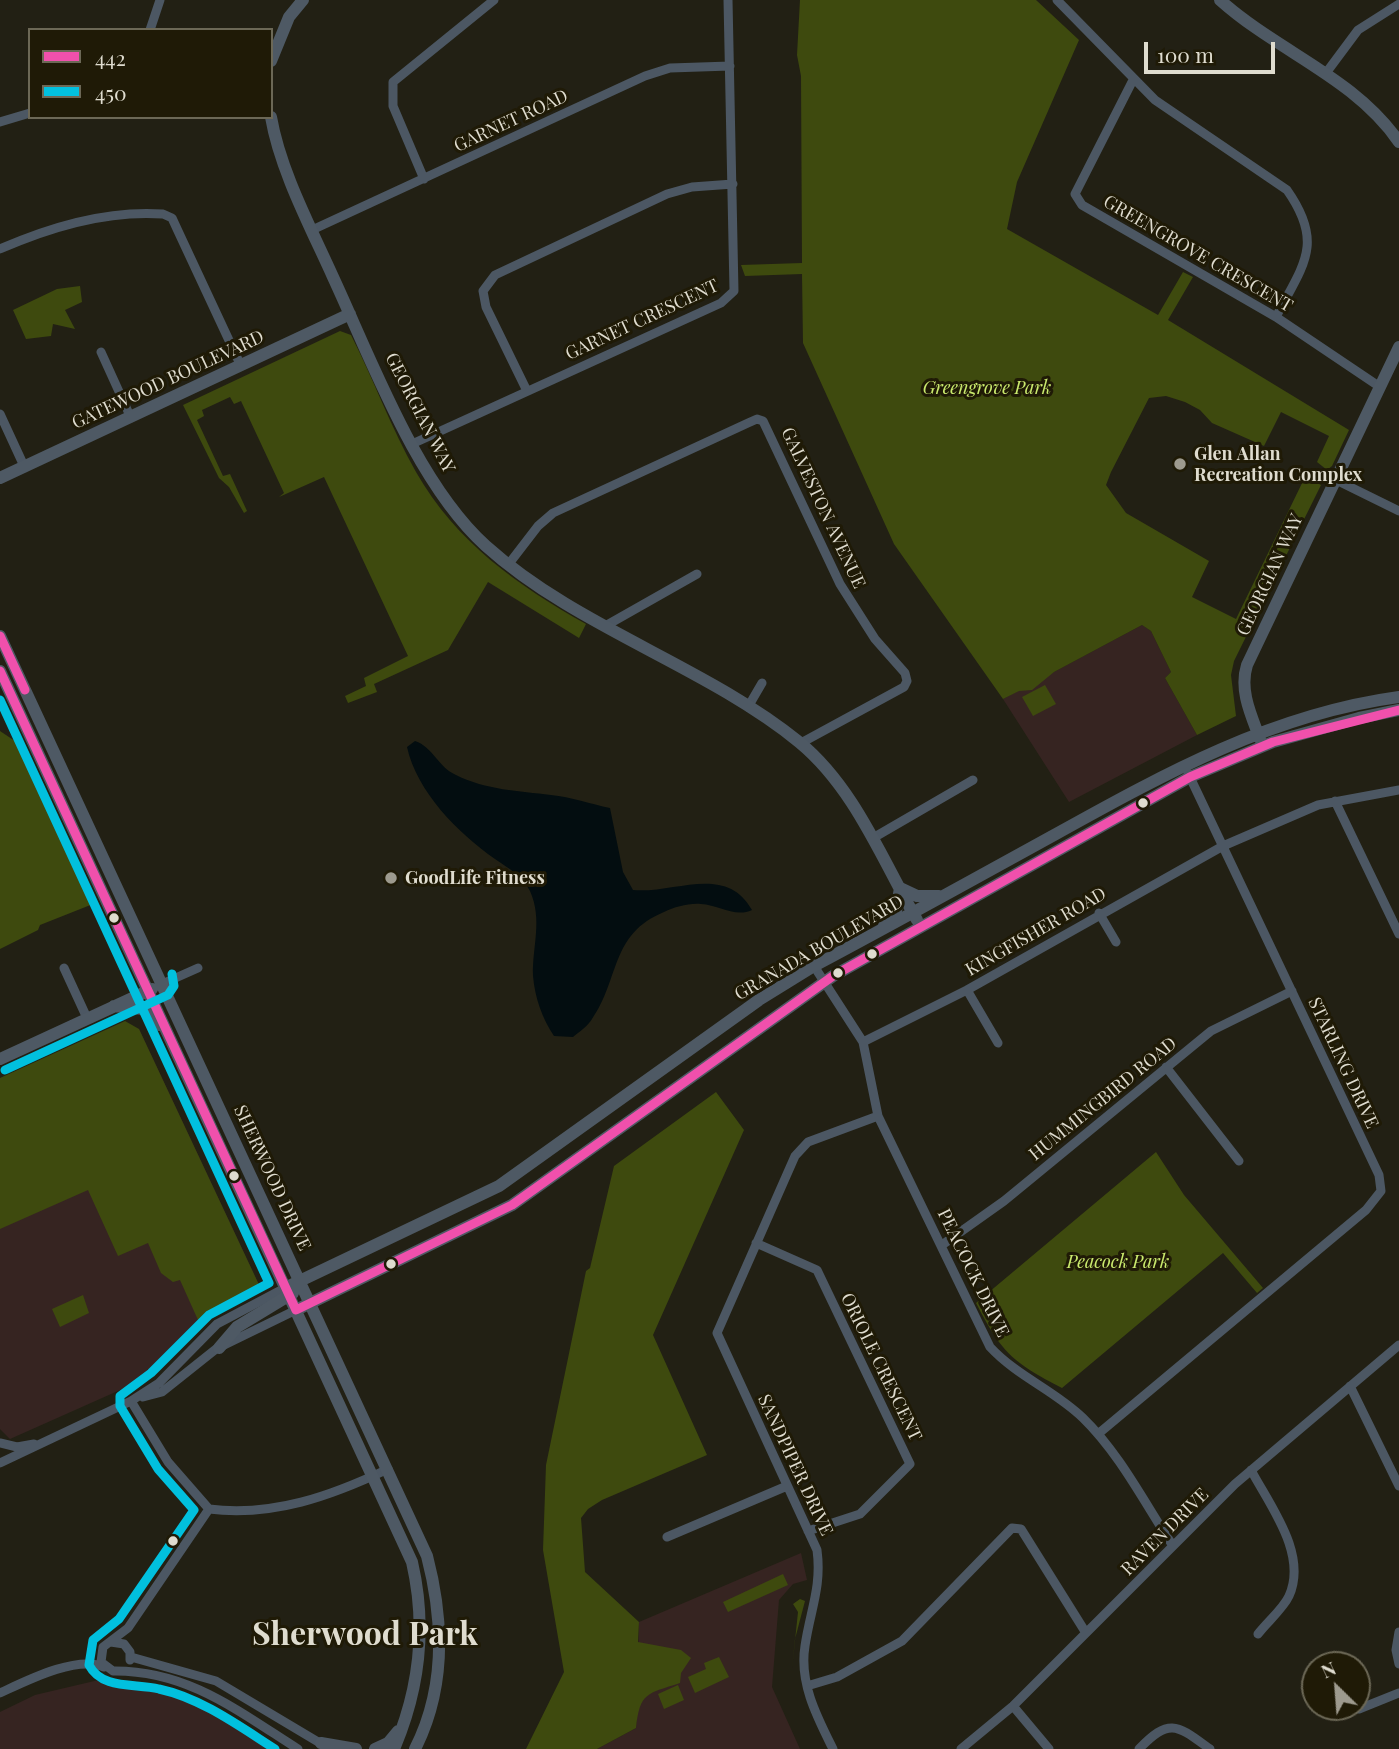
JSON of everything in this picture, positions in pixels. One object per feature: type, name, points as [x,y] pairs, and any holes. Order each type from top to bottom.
[{"type":"main road","points":[[273,56],[289,17],[303,0]]},
{"type":"main road","points":[[1220,0],[1259,30],[1370,105],[1399,142]]},
{"type":"main road","name":"GEORGIAN WAY","points":[[271,119],[277,142],[312,230],[350,314],[412,444],[460,517],[484,545],[538,586],[748,707],[801,744],[843,792],[873,838],[921,927]]},
{"type":"main road","name":"GATEWOOD BOULEVARD","points":[[0,478],[350,314]]},
{"type":"main road","name":"GEORGIAN WAY","points":[[1263,747],[1244,693],[1243,677],[1399,346]]},
{"type":"main road","name":"SHERWOOD DRIVE","points":[[0,636],[427,1556],[438,1601],[440,1644],[431,1712],[415,1749]]},
{"type":"main road","name":"SHERWOOD DRIVE","points":[[0,671],[402,1539],[417,1584],[421,1633],[416,1680],[405,1723],[394,1749]]},
{"type":"main road","name":"GRANADA BOULEVARD","points":[[219,1348],[237,1327],[301,1281],[499,1186],[759,1000],[814,966],[1183,764],[1257,732],[1334,709],[1399,697]]},
{"type":"main road","name":"GRANADA BOULEVARD","points":[[296,1310],[479,1223],[523,1198],[824,982],[1190,777],[1263,747],[1359,718],[1399,710]]},
{"type":"main road","points":[[878,932],[896,911],[900,888],[922,897],[946,895]]},
{"type":"main road","points":[[0,1059],[162,984]]},
{"type":"main road","points":[[114,1006],[143,1009],[167,1032]]},
{"type":"main road","points":[[424,1749],[431,1712]]},
{"type":"main road","points":[[375,1749],[388,1743],[405,1723]]},
{"type":"main road","points":[[325,1746],[356,1749]]},
{"type":"street","points":[[151,28],[160,0]]},
{"type":"street","points":[[424,179],[393,106],[393,82],[494,0]]},
{"type":"street","name":"GARNET CRESCENT","points":[[412,444],[728,299],[734,291],[727,0]]},
{"type":"street","points":[[1058,0],[1155,100],[1287,190],[1296,203],[1308,240],[1308,256],[1276,317]]},
{"type":"street","points":[[1326,73],[1358,30],[1399,4]]},
{"type":"street","name":"GARNET ROAD","points":[[312,230],[645,76],[670,68],[730,66]]},
{"type":"street","name":"GREENGROVE CRESCENT","points":[[1133,80],[1075,194],[1082,205],[1276,317],[1380,387]]},
{"type":"street","points":[[0,122],[28,114]]},
{"type":"street","points":[[527,391],[486,307],[483,291],[495,275],[667,194],[692,187],[733,184]]},
{"type":"street","points":[[0,249],[29,236],[79,221],[163,214],[172,218],[241,366]]},
{"type":"street","points":[[101,352],[131,418]]},
{"type":"street","points":[[0,414],[24,466]]},
{"type":"street","name":"GALVESTON AVENUE","points":[[508,565],[538,526],[553,513],[757,419],[763,421],[840,584],[875,639],[905,673],[907,681],[904,687],[801,744]]},
{"type":"street","points":[[1334,479],[1399,511]]},
{"type":"street","points":[[607,625],[697,574]]},
{"type":"street","points":[[748,707],[762,683]]},
{"type":"street","name":"STARLING DRIVE","points":[[1098,1434],[1366,1210],[1381,1191],[1379,1175],[1183,764]]},
{"type":"street","points":[[873,838],[973,780]]},
{"type":"street","name":"KINGFISHER ROAD","points":[[863,1042],[967,990],[1099,913],[1223,846],[1335,801],[1399,790]]},
{"type":"street","points":[[1335,801],[1399,934]]},
{"type":"street","points":[[1099,913],[1116,942]]},
{"type":"street","name":"PEACOCK DRIVE","points":[[814,966],[863,1042],[878,1116],[990,1347],[1013,1370],[1075,1411],[1098,1434],[1172,1546]]},
{"type":"street","points":[[64,968],[87,1018]]},
{"type":"street","points":[[162,984],[198,968]]},
{"type":"street","points":[[967,990],[998,1043]]},
{"type":"street","name":"HUMMINGBIRD ROAD","points":[[942,1245],[1004,1201],[1211,1031],[1292,991]]},
{"type":"street","points":[[1167,1067],[1239,1161]]},
{"type":"street","name":"SANDPIPER DRIVE","points":[[833,1749],[813,1707],[807,1686],[804,1648],[820,1583],[817,1550],[717,1333],[795,1156],[803,1146],[878,1116]]},
{"type":"street","name":"ORIOLE CRESCENT","points":[[756,1243],[817,1270],[910,1464],[860,1514],[808,1531]]},
{"type":"street","points":[[0,1463],[131,1401],[159,1383],[216,1324],[287,1292]]},
{"type":"street","points":[[131,1401],[162,1392],[219,1348],[296,1310]]},
{"type":"street","name":"RAVEN DRIVE","points":[[961,1749],[1013,1706],[1251,1470],[1399,1345]]},
{"type":"street","points":[[1350,1386],[1399,1486]]},
{"type":"street","points":[[131,1401],[168,1462],[209,1509],[250,1510],[320,1499],[388,1469]]},
{"type":"street","points":[[0,1443],[17,1447],[49,1441]]},
{"type":"street","points":[[1251,1470],[1285,1534],[1296,1567],[1289,1597],[1258,1634]]},
{"type":"street","points":[[667,1538],[788,1486]]},
{"type":"street","points":[[104,1667],[101,1652],[128,1628],[209,1509]]},
{"type":"street","points":[[807,1686],[837,1677],[901,1641],[1012,1528],[1021,1529],[1086,1633]]},
{"type":"street","points":[[123,1670],[129,1652],[128,1628]]},
{"type":"street","points":[[1399,1632],[1396,1650],[1399,1664]]},
{"type":"street","points":[[111,1642],[120,1642],[129,1652],[216,1681],[325,1746]]},
{"type":"street","points":[[0,1693],[48,1672],[94,1663],[113,1671],[155,1674],[199,1688],[298,1749]]},
{"type":"street","points":[[1371,1704],[1399,1693]]},
{"type":"street","points":[[1013,1706],[1049,1749]]},
{"type":"street","points":[[1139,1749],[1154,1733],[1167,1727],[1181,1728],[1210,1749]]},
{"type":"shaded area","points":[[1142,625],[1151,631],[1171,672],[1165,678],[1197,735],[1069,802],[1003,699]]},
{"type":"shaded area","points":[[415,741],[450,771],[467,780],[491,787],[558,796],[610,808],[623,872],[633,890],[714,884],[741,896],[752,910],[739,913],[708,905],[691,904],[673,908],[647,921],[634,932],[625,945],[601,1004],[590,1022],[573,1037],[554,1036],[540,1007],[534,984],[536,912],[530,891],[519,876],[467,837],[429,795],[412,764],[407,747]]},
{"type":"shaded area","points":[[139,1029],[261,1289],[224,1306],[156,1374],[10,1439],[0,1429],[0,1078]]},
{"type":"shaded area","points":[[801,1553],[807,1580],[793,1584],[779,1600],[772,1687],[800,1749],[597,1749],[636,1728],[639,1622]]},
{"type":"shaded area","points":[[103,1679],[123,1686],[141,1683],[173,1690],[275,1749],[0,1749],[0,1712],[35,1695]]},
{"type":"green space","name":"Greengrove Park","points":[[800,0],[1036,0],[1079,40],[1017,182],[1007,229],[1158,315],[1183,272],[1193,277],[1168,320],[1349,430],[1332,466],[1327,470],[1317,462],[1329,436],[1281,412],[1264,446],[1212,423],[1200,410],[1185,402],[1166,396],[1149,398],[1111,472],[1106,485],[1126,513],[1209,561],[1192,597],[1236,619],[1305,477],[1321,485],[1234,661],[1231,675],[1236,716],[1197,735],[1165,678],[1171,672],[1151,631],[1142,625],[1054,672],[1032,690],[1019,691],[1003,699],[894,544],[803,343],[802,274],[745,276],[741,265],[802,263],[801,76],[797,55]]},
{"type":"green space","points":[[80,286],[82,302],[65,310],[75,329],[53,324],[51,336],[26,339],[13,310],[57,289]]},
{"type":"green space","points":[[340,331],[351,335],[407,455],[432,497],[469,541],[490,560],[536,594],[586,624],[579,638],[488,582],[448,650],[374,684],[377,692],[348,703],[345,696],[366,686],[364,678],[408,656],[324,477],[279,497],[284,493],[241,401],[234,404],[230,397],[202,410],[204,416],[197,420],[223,476],[230,474],[247,511],[244,513],[229,487],[219,478],[183,405]]},
{"type":"green space","points":[[1045,685],[1056,704],[1033,716],[1022,697]]},
{"type":"green space","points":[[0,731],[21,745],[93,904],[40,925],[38,930],[0,949]]},
{"type":"green space","points":[[125,1021],[139,1029],[261,1289],[224,1306],[204,1324],[198,1320],[180,1280],[173,1282],[161,1273],[148,1243],[118,1256],[88,1190],[0,1229],[0,1078]]},
{"type":"green space","points":[[716,1092],[744,1130],[653,1335],[707,1455],[602,1500],[588,1509],[581,1518],[585,1572],[639,1622],[638,1642],[681,1650],[691,1658],[681,1673],[680,1683],[653,1693],[643,1701],[636,1728],[597,1749],[526,1749],[564,1672],[543,1550],[546,1465],[586,1271],[590,1268],[614,1166]]},
{"type":"green space","name":"Peacock Park","points":[[1156,1152],[1184,1195],[1263,1288],[1257,1293],[1223,1253],[1062,1388],[1031,1371],[1010,1354],[993,1334],[976,1303]]},
{"type":"green space","points":[[83,1295],[89,1313],[60,1327],[52,1309]]},
{"type":"green space","points":[[783,1574],[788,1585],[728,1612],[723,1602]]},
{"type":"green space","points":[[800,1599],[805,1601],[795,1638],[798,1612],[793,1604]]},
{"type":"green space","points":[[719,1657],[729,1677],[695,1693],[688,1677],[706,1669],[704,1663]]},
{"type":"green space","points":[[678,1685],[684,1700],[664,1709],[658,1694]]},
{"type":"transit line","name":"442","points":[[0,636],[25,690]]},
{"type":"transit line","name":"442","points":[[0,671],[296,1310],[512,1205],[833,976],[1190,777],[1273,742],[1399,710]]},
{"type":"transit line","name":"450","points":[[0,700],[269,1283],[209,1315],[151,1373],[120,1396],[120,1406],[158,1469],[194,1510],[119,1619],[93,1640],[89,1665],[95,1673],[111,1682],[150,1687],[190,1699],[275,1749]]},
{"type":"transit line","name":"450","points":[[5,1070],[168,995],[174,986],[172,974]]},
{"type":"place","name":"Glen Allan Recreation Complex","points":[[1180,464]]},
{"type":"place","name":"GoodLife Fitness","points":[[391,878]]},
{"type":"district","name":"Sherwood Park","points":[[365,1635]]}]
